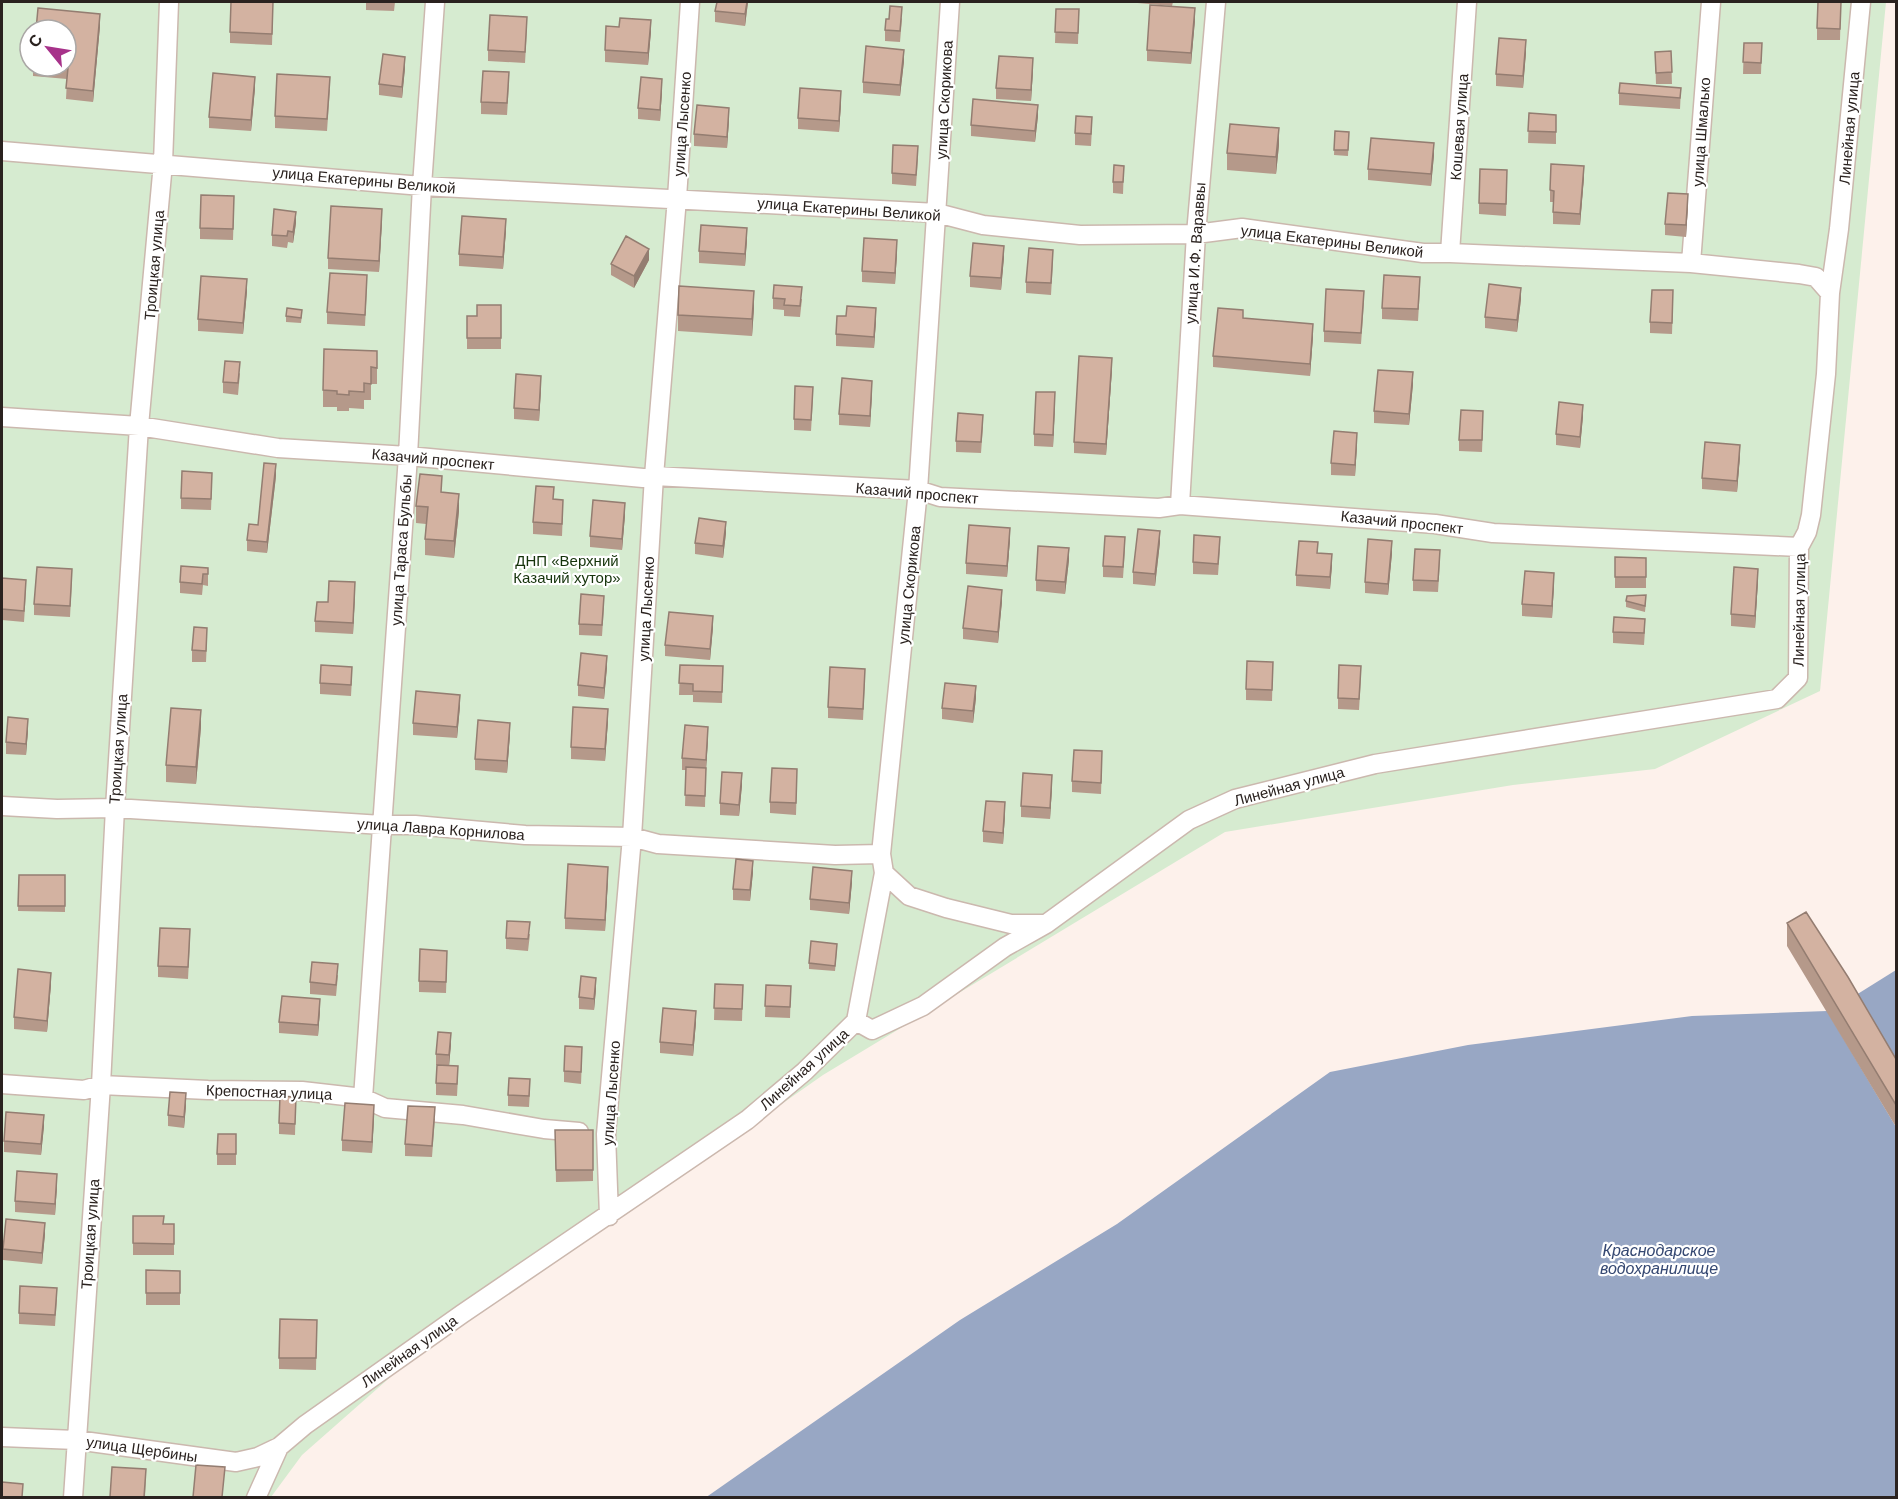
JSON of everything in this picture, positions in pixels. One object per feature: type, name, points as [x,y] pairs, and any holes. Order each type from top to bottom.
[{"type":"street","name":"Троицкая улица","points":[[73,1497],[101,1085],[115,808],[139,426],[163,163],[169,2]]},
{"type":"street","name":"улица Тараса Бульбы","points":[[363,1098],[408,456],[422,186],[435,2]]},
{"type":"street","name":"улица Лысенко","points":[[609,1216],[606,1134],[632,837],[654,476],[677,198],[690,2]]},
{"type":"street","name":"улица Скорикова","points":[[856,1021],[884,873],[881,854],[918,490],[938,213],[950,2]]},
{"type":"street","name":"улица И.Ф. Вараввы","points":[[1180,505],[1196,234],[1216,2]]},
{"type":"street","name":"Кошевая улица","points":[[1450,253],[1467,2]]},
{"type":"street","name":"улица Шмалько","points":[[1691,263],[1711,2]]},
{"type":"street","name":"Линейная улица","points":[[256,1497],[279,1447],[305,1425],[462,1314],[747,1120],[805,1071],[856,1021],[872,1029],[923,1006],[1005,946],[1046,924],[1189,820],[1235,799],[1375,764],[1777,699],[1798,678],[1799,547],[1807,532],[1811,515],[1826,374],[1830,293],[1839,229],[1861,2]]},
{"type":"street","name":"улица Екатерины Великой","points":[[2,151],[422,186],[938,213],[982,225],[1080,235],[1196,234],[1242,228],[1424,253],[1691,263],[1798,274],[1816,278],[1830,293]]},
{"type":"street","name":"Казачий проспект","points":[[2,417],[139,426],[278,448],[408,456],[643,478],[654,476],[918,490],[940,497],[1159,508],[1180,505],[1435,524],[1493,532],[1799,547]]},
{"type":"street","name":"улица Лавра Корнилова","points":[[2,806],[57,809],[115,808],[382,825],[415,825],[525,835],[632,837],[658,844],[835,855],[881,854]]},
{"type":"street","points":[[884,873],[909,896],[946,908],[1011,924],[1046,924]]},
{"type":"street","name":"Крепостная улица","points":[[2,1084],[84,1090],[101,1085],[208,1090],[302,1091],[363,1098],[385,1108],[463,1115],[544,1129],[606,1134]]},
{"type":"street","name":"улица Щербины","points":[[2,1437],[76,1440],[236,1462],[258,1457],[279,1447]]},
{"type":"green space","name":"ДНП «Верхний Казачий хутор»","points":[[2,2],[1886,2],[1820,691],[1655,769],[1513,785],[1225,832],[823,1075],[462,1314],[302,1455],[271,1497],[2,1498]]},
{"type":"water","points":[[1896,970],[1896,1081],[1848,1000]]},
{"type":"water","name":"Краснодарское водохранилище","points":[[1827,1011],[1896,1127],[1896,1497],[705,1498],[960,1320],[1117,1224],[1330,1072],[1468,1045],[1692,1016]]},
{"type":"building","points":[[231,2],[273,2],[272,34],[230,32]]},
{"type":"building","points":[[717,2],[747,2],[745,14],[715,11]]},
{"type":"building","points":[[1818,2],[1841,2],[1840,29],[1817,28]]},
{"type":"building","points":[[1150,5],[1195,8],[1191,53],[1147,50]]},
{"type":"building","points":[[890,6],[902,7],[900,31],[885,30]]},
{"type":"building","points":[[38,8],[100,14],[93,91],[66,88],[67,78],[78,78],[78,18],[37,18]]},
{"type":"building","points":[[1056,9],[1079,9],[1078,33],[1055,32]]},
{"type":"building","points":[[490,15],[527,17],[525,52],[488,50]]},
{"type":"building","points":[[620,18],[651,20],[648,53],[605,50],[606,26],[619,27]]},
{"type":"building","points":[[1499,38],[1526,40],[1523,76],[1496,74]]},
{"type":"building","points":[[1744,43],[1762,43],[1761,63],[1743,62]]},
{"type":"building","points":[[866,46],[904,50],[900,85],[863,82]]},
{"type":"building","points":[[1671,51],[1672,72],[1656,73],[1655,52]]},
{"type":"building","points":[[383,54],[405,57],[402,87],[379,84]]},
{"type":"building","points":[[999,56],[1033,58],[1031,90],[996,88]]},
{"type":"building","points":[[483,71],[509,72],[507,103],[481,102]]},
{"type":"building","points":[[213,73],[255,77],[251,120],[209,117]]},
{"type":"building","points":[[277,74],[330,77],[327,119],[275,116]]},
{"type":"building","points":[[641,77],[662,79],[660,110],[638,108]]},
{"type":"building","points":[[1620,83],[1681,88],[1680,98],[1619,93]]},
{"type":"building","points":[[800,88],[841,91],[839,121],[798,118]]},
{"type":"building","points":[[973,99],[1038,105],[1035,131],[971,125]]},
{"type":"building","points":[[697,105],[729,108],[727,137],[694,134]]},
{"type":"building","points":[[1529,113],[1556,115],[1556,132],[1528,131]]},
{"type":"building","points":[[1076,116],[1092,117],[1091,134],[1075,133]]},
{"type":"building","points":[[1230,124],[1279,128],[1276,157],[1227,153]]},
{"type":"building","points":[[1335,131],[1349,132],[1348,150],[1334,150]]},
{"type":"building","points":[[1371,138],[1434,143],[1431,174],[1368,169]]},
{"type":"building","points":[[893,145],[918,146],[916,175],[892,173]]},
{"type":"building","points":[[1551,164],[1584,166],[1580,214],[1553,212],[1554,191],[1550,190]]},
{"type":"building","points":[[1114,165],[1124,166],[1123,182],[1113,182]]},
{"type":"building","points":[[1480,169],[1507,170],[1506,204],[1479,203]]},
{"type":"building","points":[[1668,193],[1688,194],[1686,225],[1665,224]]},
{"type":"building","points":[[201,195],[234,196],[233,229],[200,228]]},
{"type":"building","points":[[331,206],[382,209],[379,261],[328,258]]},
{"type":"building","points":[[274,209],[296,212],[293,232],[288,231],[287,236],[272,235]]},
{"type":"building","points":[[462,216],[506,219],[503,257],[459,254]]},
{"type":"building","points":[[701,225],[747,228],[745,254],[699,251]]},
{"type":"building","points":[[626,236],[649,249],[634,276],[611,264]]},
{"type":"building","points":[[864,238],[897,240],[895,273],[862,271]]},
{"type":"building","points":[[973,243],[1004,246],[1001,278],[970,276]]},
{"type":"building","points":[[1029,248],[1053,250],[1051,283],[1026,282]]},
{"type":"building","points":[[330,273],[367,275],[365,315],[327,312]]},
{"type":"building","points":[[1384,275],[1420,277],[1418,309],[1382,308]]},
{"type":"building","points":[[201,276],[247,279],[243,323],[198,319]]},
{"type":"building","points":[[1489,284],[1521,288],[1517,320],[1485,317]]},
{"type":"building","points":[[774,285],[802,287],[800,306],[784,305],[785,299],[773,298]]},
{"type":"building","points":[[679,286],[754,291],[752,319],[678,315]]},
{"type":"building","points":[[1326,289],[1364,291],[1361,333],[1324,331]]},
{"type":"building","points":[[1652,290],[1673,290],[1672,323],[1650,322]]},
{"type":"building","points":[[477,305],[501,305],[501,338],[467,338],[467,316],[477,316]]},
{"type":"building","points":[[847,306],[876,308],[874,337],[836,334],[837,316],[846,316]]},
{"type":"building","points":[[287,308],[302,310],[301,318],[286,316]]},
{"type":"building","points":[[1218,308],[1243,310],[1243,318],[1313,324],[1310,364],[1213,356]]},
{"type":"building","points":[[324,349],[377,351],[377,368],[371,367],[371,384],[364,383],[364,392],[349,391],[349,395],[323,390]]},
{"type":"building","points":[[1079,356],[1112,358],[1106,444],[1074,442]]},
{"type":"building","points":[[225,361],[240,362],[238,383],[223,382]]},
{"type":"building","points":[[1378,370],[1413,372],[1409,414],[1374,411]]},
{"type":"building","points":[[516,374],[541,376],[539,410],[514,408]]},
{"type":"building","points":[[842,378],[872,381],[870,416],[839,414]]},
{"type":"building","points":[[795,386],[813,387],[811,420],[794,419]]},
{"type":"building","points":[[1036,392],[1055,392],[1053,435],[1034,434]]},
{"type":"building","points":[[1559,402],[1583,405],[1580,437],[1556,434]]},
{"type":"building","points":[[1461,410],[1483,411],[1482,440],[1459,440]]},
{"type":"building","points":[[958,413],[983,415],[981,442],[956,441]]},
{"type":"building","points":[[1334,431],[1357,433],[1355,465],[1331,463]]},
{"type":"building","points":[[1705,442],[1740,445],[1737,481],[1702,478]]},
{"type":"building","points":[[264,463],[276,464],[267,542],[247,540],[249,524],[258,525]]},
{"type":"building","points":[[182,471],[212,473],[211,499],[181,498]]},
{"type":"building","points":[[420,474],[442,476],[441,492],[459,494],[454,541],[425,539],[428,507],[416,506]]},
{"type":"building","points":[[536,486],[554,487],[553,499],[563,500],[562,524],[533,522]]},
{"type":"building","points":[[593,500],[625,503],[622,539],[590,536]]},
{"type":"building","points":[[699,518],[726,522],[723,546],[695,543]]},
{"type":"building","points":[[969,525],[1010,528],[1007,566],[966,563]]},
{"type":"building","points":[[1138,529],[1160,531],[1155,574],[1133,572]]},
{"type":"building","points":[[1194,535],[1220,537],[1218,564],[1193,562]]},
{"type":"building","points":[[1105,536],[1125,537],[1123,567],[1103,566]]},
{"type":"building","points":[[1368,539],[1392,541],[1388,584],[1365,582]]},
{"type":"building","points":[[1299,541],[1318,542],[1317,553],[1332,554],[1330,577],[1296,575]]},
{"type":"building","points":[[1038,546],[1069,548],[1065,582],[1036,580]]},
{"type":"building","points":[[1415,549],[1440,550],[1438,581],[1413,580]]},
{"type":"building","points":[[1615,557],[1646,558],[1646,577],[1615,577]]},
{"type":"building","points":[[181,566],[208,568],[208,574],[203,574],[202,584],[180,582]]},
{"type":"building","points":[[37,567],[72,569],[70,606],[34,604]]},
{"type":"building","points":[[1734,567],[1758,569],[1755,616],[1731,614]]},
{"type":"building","points":[[1525,571],[1554,573],[1552,606],[1522,604]]},
{"type":"building","points":[[2,578],[26,580],[24,611],[2,609]]},
{"type":"building","points":[[329,581],[355,582],[353,623],[315,621],[317,602],[328,602]]},
{"type":"building","points":[[968,586],[1002,590],[998,632],[963,628]]},
{"type":"building","points":[[581,594],[604,596],[602,625],[579,624]]},
{"type":"building","points":[[1646,595],[1645,606],[1626,601],[1627,596]]},
{"type":"building","points":[[669,612],[713,616],[710,649],[665,645]]},
{"type":"building","points":[[1614,617],[1645,619],[1644,633],[1613,632]]},
{"type":"building","points":[[194,627],[207,628],[206,651],[192,650]]},
{"type":"building","points":[[581,653],[607,656],[604,688],[578,685]]},
{"type":"building","points":[[1247,661],[1273,662],[1272,690],[1246,689]]},
{"type":"building","points":[[321,665],[352,667],[351,685],[320,683]]},
{"type":"building","points":[[680,665],[723,666],[722,692],[693,691],[693,684],[679,683]]},
{"type":"building","points":[[1339,665],[1361,666],[1359,699],[1338,698]]},
{"type":"building","points":[[830,667],[865,669],[863,709],[828,707]]},
{"type":"building","points":[[945,683],[976,686],[973,711],[942,708]]},
{"type":"building","points":[[416,691],[460,695],[457,727],[413,723]]},
{"type":"building","points":[[573,707],[608,709],[605,749],[571,747]]},
{"type":"building","points":[[171,708],[201,710],[196,767],[166,765]]},
{"type":"building","points":[[8,717],[28,719],[26,744],[6,742]]},
{"type":"building","points":[[478,720],[510,723],[507,761],[475,759]]},
{"type":"building","points":[[685,725],[708,727],[706,760],[682,758]]},
{"type":"building","points":[[1074,750],[1102,751],[1101,783],[1072,781]]},
{"type":"building","points":[[686,767],[706,768],[705,796],[685,795]]},
{"type":"building","points":[[772,768],[797,769],[796,803],[770,802]]},
{"type":"building","points":[[722,772],[742,773],[739,805],[720,803]]},
{"type":"building","points":[[1023,773],[1052,775],[1050,808],[1021,806]]},
{"type":"building","points":[[986,801],[1005,802],[1003,833],[983,831]]},
{"type":"building","points":[[736,859],[753,861],[750,890],[733,889]]},
{"type":"building","points":[[568,864],[608,867],[605,920],[565,918]]},
{"type":"building","points":[[813,867],[852,871],[849,903],[810,899]]},
{"type":"building","points":[[19,875],[65,875],[65,906],[18,906]]},
{"type":"building","points":[[1806,912],[1848,977],[1896,1059],[1896,1105],[1787,923]]},
{"type":"building","points":[[507,921],[530,922],[528,939],[506,938]]},
{"type":"building","points":[[160,928],[190,929],[188,967],[158,966]]},
{"type":"building","points":[[811,941],[837,944],[835,966],[809,963]]},
{"type":"building","points":[[420,949],[447,951],[446,982],[419,981]]},
{"type":"building","points":[[312,962],[338,964],[336,985],[310,982]]},
{"type":"building","points":[[18,969],[51,973],[47,1021],[14,1017]]},
{"type":"building","points":[[581,976],[596,978],[594,999],[579,997]]},
{"type":"building","points":[[715,984],[743,985],[742,1009],[714,1008]]},
{"type":"building","points":[[766,985],[791,986],[790,1007],[765,1006]]},
{"type":"building","points":[[282,996],[320,999],[318,1025],[279,1022]]},
{"type":"building","points":[[663,1008],[696,1011],[693,1045],[660,1042]]},
{"type":"building","points":[[438,1032],[451,1033],[449,1055],[436,1054]]},
{"type":"building","points":[[565,1046],[582,1047],[581,1072],[564,1071]]},
{"type":"building","points":[[437,1065],[458,1066],[457,1084],[436,1083]]},
{"type":"building","points":[[509,1078],[530,1079],[529,1096],[508,1095]]},
{"type":"building","points":[[170,1092],[186,1093],[184,1117],[168,1115]]},
{"type":"building","points":[[280,1096],[296,1097],[295,1124],[279,1123]]},
{"type":"building","points":[[345,1103],[374,1105],[372,1142],[342,1140]]},
{"type":"building","points":[[408,1106],[435,1107],[432,1146],[405,1144]]},
{"type":"building","points":[[6,1112],[44,1115],[41,1144],[4,1141]]},
{"type":"building","points":[[555,1130],[593,1130],[593,1170],[556,1170]]},
{"type":"building","points":[[218,1134],[236,1134],[236,1154],[217,1154]]},
{"type":"building","points":[[17,1171],[57,1174],[55,1204],[15,1201]]},
{"type":"building","points":[[133,1216],[164,1216],[163,1224],[174,1224],[174,1244],[133,1243]]},
{"type":"building","points":[[6,1219],[45,1223],[42,1253],[3,1249]]},
{"type":"building","points":[[146,1270],[180,1271],[180,1293],[146,1293]]},
{"type":"building","points":[[20,1286],[57,1288],[55,1315],[19,1313]]},
{"type":"building","points":[[280,1319],[317,1320],[316,1358],[279,1358]]},
{"type":"building","points":[[196,1465],[225,1467],[222,1497],[193,1497]]},
{"type":"building","points":[[112,1467],[146,1469],[144,1497],[110,1497]]},
{"type":"building","points":[[2,1482],[23,1484],[22,1497],[2,1497]]}]
